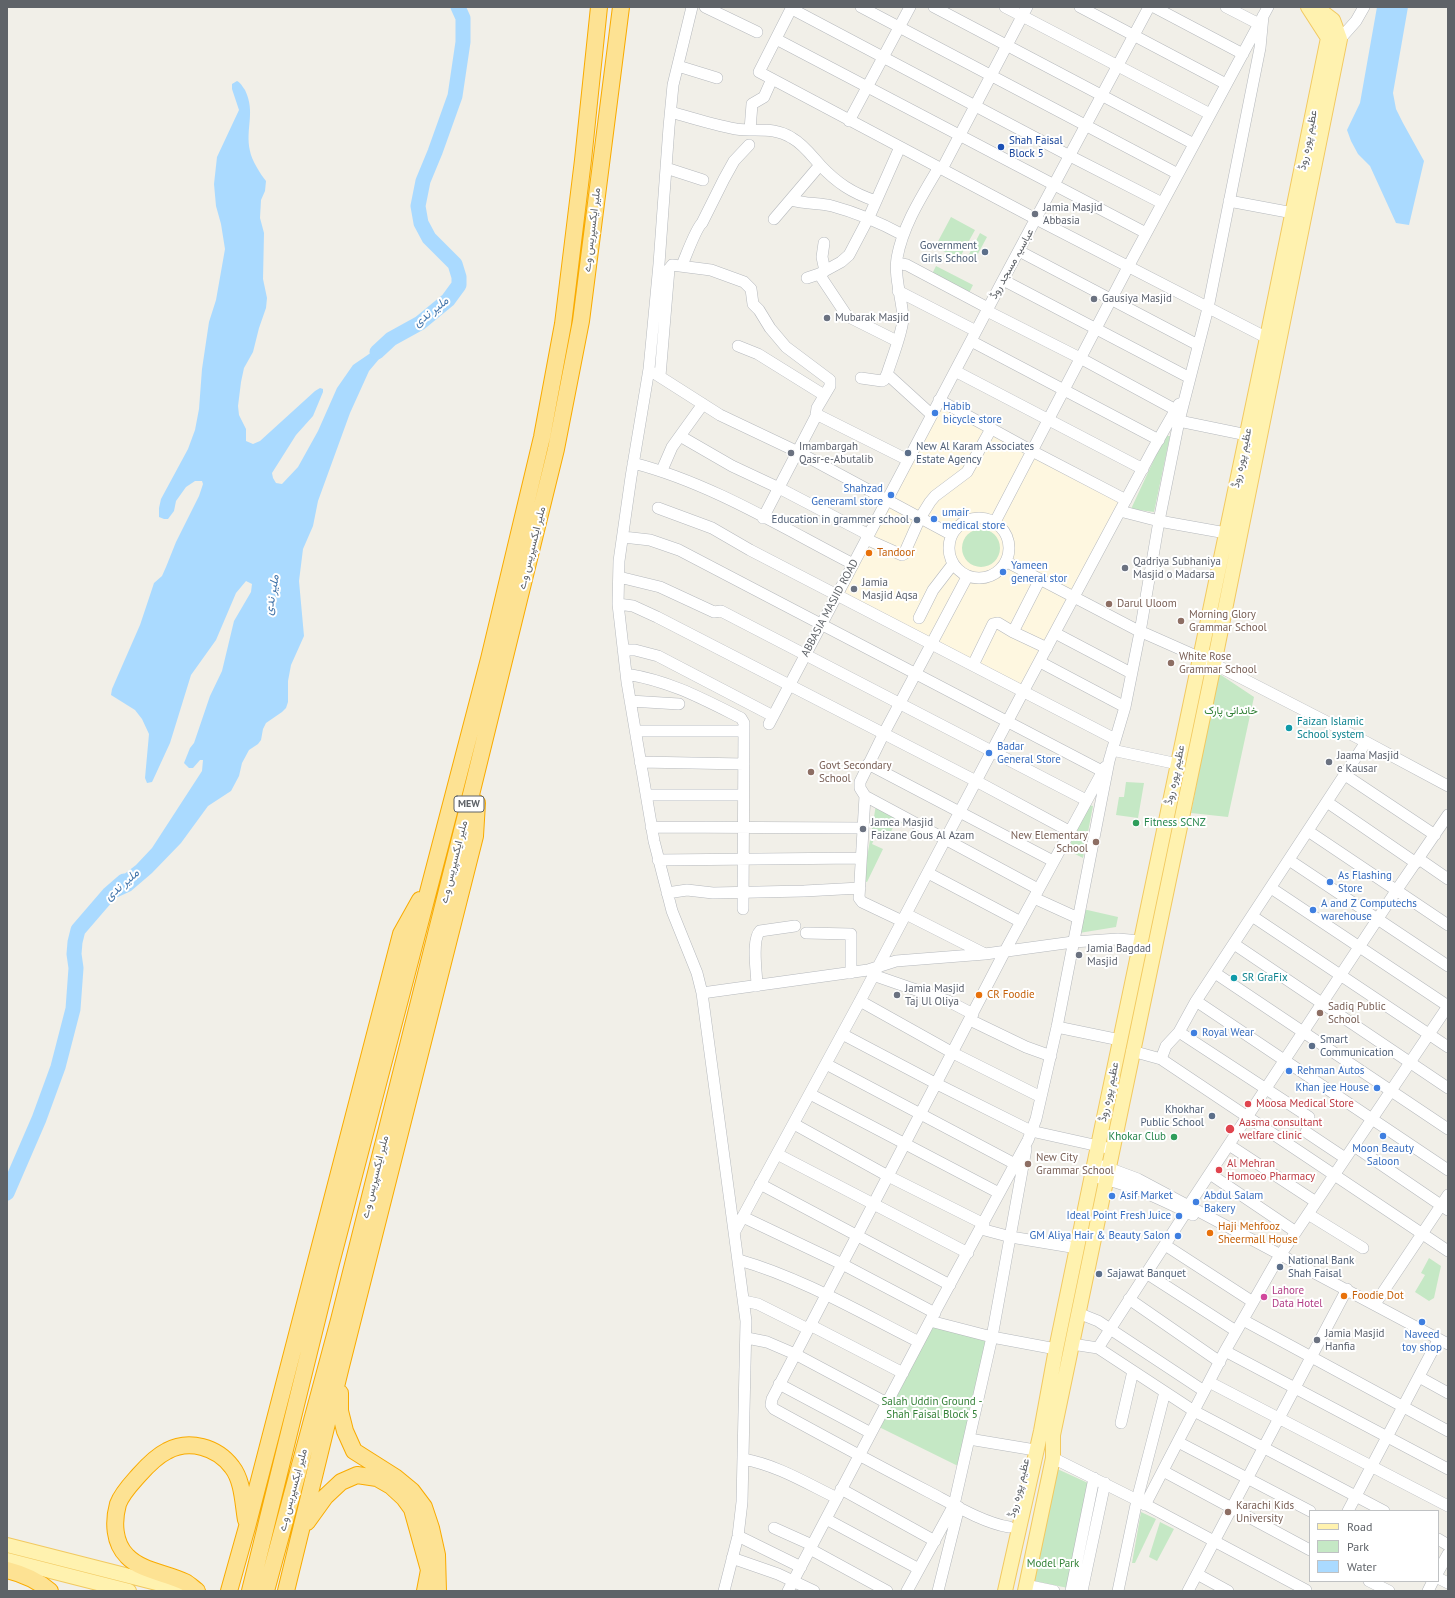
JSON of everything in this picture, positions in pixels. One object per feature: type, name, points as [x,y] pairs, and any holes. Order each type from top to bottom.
[{"type":"highway","name":"ملیر ایکسپریس وے","points":[[250,1591],[330,1267],[488,659],[542,437],[563,324],[583,160],[598,7]]},
{"type":"highway","name":"ملیر ایکسپریس وے","points":[[266,1591],[341,1313],[556,449],[579,329],[621,7]]},
{"type":"highway","points":[[286,1591],[341,1366],[475,836],[481,749]]},
{"type":"highway","points":[[228,1591],[247,1527],[401,934],[432,877]]},
{"type":"highway","points":[[341,1366],[340,1412],[345,1431],[354,1450],[395,1477],[412,1491],[424,1507],[431,1528],[437,1555],[438,1591]]},
{"type":"highway","points":[[197,1591],[186,1582],[140,1565],[127,1556],[116,1541],[115,1524],[118,1504],[130,1485],[150,1464],[167,1451],[181,1445],[196,1445],[214,1451],[232,1467],[240,1486],[247,1527]]},
{"type":"highway","points":[[302,1528],[325,1497],[341,1482],[357,1475],[377,1478],[391,1486],[404,1498],[412,1509],[428,1570],[425,1591]]},
{"type":"highway","points":[[7,1570],[20,1573],[39,1582],[50,1591]]},
{"type":"main road","points":[[1308,7],[1334,38]]},
{"type":"main road","points":[[1316,7],[1332,20],[1334,38]]},
{"type":"main road","name":"عظیم پورہ روڈ","points":[[1105,1148],[1120,1040],[1247,435],[1273,340],[1293,213],[1334,38]]},
{"type":"main road","name":"عظیم پورہ روڈ","points":[[997,1591],[1009,1528],[1040,1458],[1072,1344],[1100,1171],[1132,1051],[1214,664],[1273,340],[1334,38]]},
{"type":"main road","name":"عظیم پورہ روڈ","points":[[1025,1589],[1040,1458],[1047,1433],[1056,1349],[1077,1248],[1100,1171]]},
{"type":"main road","points":[[1005,1591],[1040,1458]]},
{"type":"main road","points":[[7,1545],[188,1591]]},
{"type":"main road","points":[[7,1560],[129,1591]]},
{"type":"street","points":[[692,7],[673,85],[660,264],[649,369],[633,463],[623,537],[618,604],[622,650],[651,827],[658,860],[672,911],[696,973],[702,993],[744,1301],[747,1338],[742,1502],[738,1536],[724,1591]]},
{"type":"street","points":[[705,7],[757,32]]},
{"type":"street","points":[[861,7],[1178,174]]},
{"type":"street","points":[[849,121],[910,7]]},
{"type":"street","points":[[934,7],[1194,144]]},
{"type":"street","points":[[1005,7],[1025,12],[1118,65],[1210,114]]},
{"type":"street","points":[[1080,7],[1226,84]]},
{"type":"street","name":"عباسیہ مسجد روڈ","points":[[887,500],[987,309],[1149,7]]},
{"type":"street","points":[[1154,7],[1243,54]]},
{"type":"street","points":[[1226,7],[1263,16]]},
{"type":"street","points":[[1334,38],[1356,21],[1364,7]]},
{"type":"street","points":[[1162,203],[975,106],[792,8],[759,72],[849,121],[1128,267],[1273,340]]},
{"type":"street","points":[[861,378],[882,381],[887,374],[903,320],[898,291],[897,263],[903,235],[917,205],[960,135],[1025,12]]},
{"type":"street","points":[[995,522],[1146,233],[1263,16]]},
{"type":"street","points":[[938,1591],[957,1506],[969,1439],[992,1337],[1030,1136],[1036,1118],[1057,1027],[1109,761],[1125,707],[1179,421],[1208,308],[1260,48],[1263,16]]},
{"type":"street","points":[[776,39],[1146,233]]},
{"type":"street","points":[[678,66],[717,78]]},
{"type":"street","points":[[750,130],[752,104],[764,97],[772,79]]},
{"type":"street","points":[[671,112],[721,126],[750,130],[762,129],[792,138],[808,151],[838,182],[857,195],[876,201]]},
{"type":"street","points":[[682,266],[698,227],[702,223],[724,179],[734,161],[749,145]]},
{"type":"street","points":[[807,278],[822,273],[841,262],[848,255],[869,217],[900,147]]},
{"type":"street","points":[[774,219],[792,200],[820,165]]},
{"type":"street","points":[[666,168],[703,180]]},
{"type":"street","points":[[792,200],[803,203],[830,206],[869,217],[903,235]]},
{"type":"street","points":[[1230,201],[1293,213]]},
{"type":"street","points":[[824,243],[822,273],[848,316],[897,341]]},
{"type":"street","points":[[1019,251],[1198,345]]},
{"type":"street","points":[[897,263],[907,265],[1176,410]]},
{"type":"street","points":[[660,376],[669,269],[672,265],[711,270],[744,282],[751,289],[753,304],[786,347],[830,380],[830,386],[817,408],[816,414],[798,452],[763,518]]},
{"type":"street","points":[[1003,280],[1190,378]]},
{"type":"street","points":[[898,291],[1064,390],[1159,440]]},
{"type":"street","points":[[738,346],[758,354],[824,396]]},
{"type":"street","points":[[649,369],[720,415],[798,452],[952,535]]},
{"type":"street","points":[[955,371],[1142,470]]},
{"type":"street","points":[[887,374],[932,415]]},
{"type":"street","points":[[735,1230],[860,1001],[1142,470],[1186,393]]},
{"type":"street","points":[[939,400],[1126,500]]},
{"type":"street","points":[[662,470],[672,447],[703,404]]},
{"type":"street","points":[[816,414],[908,460]]},
{"type":"street","points":[[1179,421],[1247,435]]},
{"type":"street","points":[[680,436],[732,466],[779,488],[868,537],[904,554],[920,518],[927,507],[935,496],[967,472],[992,429]]},
{"type":"street","points":[[633,463],[662,470],[724,497],[853,564]]},
{"type":"street","name":"ABBASIA MASJID ROAD","points":[[622,650],[639,650],[658,656],[771,720],[887,500]]},
{"type":"street","points":[[658,508],[712,528],[750,550],[973,665],[1114,745],[1178,764]]},
{"type":"street","points":[[1120,511],[1159,522],[1226,533]]},
{"type":"street","points":[[975,518],[983,518],[995,522],[1007,535],[1009,544],[1007,562],[1001,569],[990,577],[976,579],[967,577],[953,564],[949,545],[952,535],[958,527],[966,521],[975,518]]},
{"type":"street","points":[[623,537],[650,540],[679,550],[1102,771]]},
{"type":"street","points":[[1007,562],[1140,632],[1214,664],[1448,786]]},
{"type":"street","points":[[919,618],[934,590],[953,564]]},
{"type":"street","points":[[619,577],[660,587],[714,612],[721,611],[1086,800]]},
{"type":"street","points":[[967,577],[868,764],[860,782],[860,788],[865,796],[945,839],[1078,918]]},
{"type":"street","points":[[1014,632],[1040,579]]},
{"type":"street","points":[[618,604],[633,606],[657,616],[884,733],[1069,831]]},
{"type":"street","points":[[973,665],[993,624],[998,623],[1047,648]]},
{"type":"street","points":[[1055,633],[1131,673]]},
{"type":"street","points":[[1040,662],[1125,707]]},
{"type":"street","points":[[626,674],[657,680],[698,696],[741,718],[744,723],[743,908]]},
{"type":"street","points":[[630,700],[679,704]]},
{"type":"street","points":[[636,731],[744,731]]},
{"type":"street","points":[[1161,1059],[1166,1046],[1179,1032],[1196,1001],[1366,742]]},
{"type":"street","points":[[1009,1528],[1000,1526],[957,1506],[859,1456],[774,1409],[771,1405],[779,1384],[794,1354],[1069,831],[1109,761]]},
{"type":"street","points":[[640,762],[744,764]]},
{"type":"street","points":[[868,764],[1054,861]]},
{"type":"street","points":[[1345,775],[1435,835]]},
{"type":"street","points":[[646,795],[743,795]]},
{"type":"street","points":[[865,796],[859,898],[862,902],[904,917],[986,954]]},
{"type":"street","points":[[1327,802],[1448,879]]},
{"type":"street","points":[[1098,1348],[1228,1145],[1448,815]]},
{"type":"street","points":[[651,827],[743,826],[863,828]]},
{"type":"street","points":[[1308,831],[1448,925]]},
{"type":"street","points":[[658,860],[861,858]]},
{"type":"street","points":[[1289,860],[1448,966]]},
{"type":"street","points":[[928,873],[1021,922]]},
{"type":"street","points":[[668,893],[687,890],[713,893],[860,888]]},
{"type":"street","points":[[1141,1502],[1162,1472],[1225,1351],[1279,1257],[1448,1006],[1271,888]]},
{"type":"street","points":[[1252,916],[1448,1047]]},
{"type":"street","points":[[758,986],[755,942],[757,933],[760,931],[795,926]]},
{"type":"street","points":[[806,933],[851,934],[851,973]]},
{"type":"street","points":[[875,972],[896,961],[1005,952],[1073,942],[1118,939],[1141,941]]},
{"type":"street","points":[[1234,944],[1448,1088]]},
{"type":"street","points":[[702,993],[851,973],[875,972],[948,1001],[972,1017],[1026,1048],[1051,1056]]},
{"type":"street","points":[[1215,973],[1448,1129]]},
{"type":"street","points":[[860,1001],[953,1053],[1041,1097]]},
{"type":"street","points":[[1196,1001],[1448,1170]]},
{"type":"street","points":[[1057,1027],[1120,1040]]},
{"type":"street","points":[[1179,1032],[1309,1117]]},
{"type":"street","points":[[842,1034],[1030,1136],[1105,1148]]},
{"type":"street","points":[[1132,1051],[1161,1059],[1448,1251]]},
{"type":"street","points":[[826,1064],[1015,1164]]},
{"type":"street","points":[[810,1094],[999,1193]]},
{"type":"street","points":[[794,1124],[982,1227],[1011,1237],[1077,1248]]},
{"type":"street","points":[[1306,1132],[1345,1158]]},
{"type":"street","points":[[788,1591],[871,1432],[1030,1136]]},
{"type":"street","points":[[1228,1145],[1316,1202]]},
{"type":"street","points":[[1354,1146],[1445,1208]]},
{"type":"street","points":[[777,1154],[968,1253]]},
{"type":"street","points":[[1100,1171],[1138,1179],[1188,1209],[1345,1292],[1448,1350]]},
{"type":"street","points":[[1210,1174],[1296,1232]]},
{"type":"street","points":[[760,1184],[950,1285]]},
{"type":"street","points":[[1375,1304],[1422,1234],[1445,1208],[1448,1196]]},
{"type":"street","points":[[1308,1214],[1363,1248]]},
{"type":"street","points":[[743,1217],[842,1264],[933,1317],[992,1337],[1033,1343],[1056,1349]]},
{"type":"street","points":[[1164,1245],[1253,1302]]},
{"type":"street","points":[[739,1260],[768,1269],[826,1294],[919,1342]]},
{"type":"street","points":[[1146,1273],[1236,1332]]},
{"type":"street","points":[[1345,1292],[1375,1304],[1448,1344]]},
{"type":"street","points":[[1188,1591],[1345,1292]]},
{"type":"street","points":[[1129,1299],[1220,1362]]},
{"type":"street","points":[[744,1301],[758,1304],[809,1327],[903,1373]]},
{"type":"street","points":[[1078,1313],[1098,1321],[1207,1386],[1279,1418],[1448,1506]]},
{"type":"street","points":[[1243,1320],[1448,1431]]},
{"type":"street","points":[[747,1338],[767,1342],[794,1354],[887,1403]]},
{"type":"street","points":[[1072,1344],[1098,1348],[1194,1411],[1382,1510]]},
{"type":"street","points":[[1349,1510],[1436,1344]]},
{"type":"street","points":[[1225,1351],[1448,1469]]},
{"type":"street","points":[[1121,1423],[1133,1371]]},
{"type":"street","points":[[1419,1377],[1448,1393]]},
{"type":"street","points":[[779,1384],[871,1432]]},
{"type":"street","points":[[1118,1591],[1141,1502],[1165,1392]]},
{"type":"street","points":[[969,1439],[1040,1458],[1106,1483],[1215,1542],[1308,1587]]},
{"type":"street","points":[[1178,1442],[1309,1510]]},
{"type":"street","points":[[743,1459],[760,1462],[839,1494],[935,1541]]},
{"type":"street","points":[[1162,1472],[1309,1549]]},
{"type":"street","points":[[1071,1591],[1094,1478]]},
{"type":"street","points":[[1082,1591],[1106,1483]]},
{"type":"street","points":[[907,1591],[935,1541],[957,1506]]},
{"type":"street","points":[[826,1519],[919,1569]]},
{"type":"street","points":[[774,1528],[811,1547],[887,1591]]},
{"type":"street","points":[[738,1536],[801,1567]]},
{"type":"street","points":[[1439,1540],[1448,1545]]},
{"type":"street","points":[[1439,1570],[1448,1554]]},
{"type":"street","points":[[732,1558],[794,1581],[814,1591]]},
{"type":"street","points":[[1197,1574],[1228,1591]]},
{"type":"street","points":[[1439,1578],[1448,1583]]},
{"type":"street","points":[[1371,1582],[1388,1591]]},
{"type":"street","points":[[1428,1591],[1432,1582]]},
{"type":"street","points":[[1025,1589],[1054,1591]]},
{"type":"shaded area","points":[[942,408],[1122,501],[1021,685],[843,592]]},
{"type":"green space","points":[[951,217],[975,230],[959,259],[935,247]]},
{"type":"green space","points":[[980,233],[987,237],[973,263],[966,260]]},
{"type":"green space","points":[[936,266],[973,285],[969,293],[932,274]]},
{"type":"green space","points":[[1165,436],[1170,436],[1154,512],[1131,509]]},
{"type":"green space","points":[[977,529],[985,529],[997,538],[1000,548],[997,558],[991,564],[985,567],[977,567],[965,558],[962,552],[962,544],[971,532]]},
{"type":"green space","name":"خاندانی پارک","points":[[1218,673],[1254,697],[1228,817],[1191,813]]},
{"type":"green space","points":[[1126,782],[1144,783],[1138,818],[1116,815],[1119,797],[1124,797]]},
{"type":"green space","points":[[876,805],[910,822],[908,826],[896,821],[888,838],[877,833],[872,844],[883,849],[867,882],[863,881]]},
{"type":"green space","points":[[1089,805],[1093,806],[1083,858],[1067,850]]},
{"type":"green space","points":[[1083,909],[1118,917],[1116,927],[1079,933]]},
{"type":"green space","points":[[1429,1258],[1441,1266],[1434,1298],[1429,1301],[1415,1292],[1425,1275],[1421,1273]]},
{"type":"green space","name":"Salah Uddin Ground - Shah Faisal Block 5","points":[[933,1322],[986,1341],[958,1466],[879,1427]]},
{"type":"green space","name":"Model Park","points":[[1053,1467],[1088,1483],[1068,1588],[1029,1580]]},
{"type":"green space","points":[[1141,1512],[1156,1519],[1135,1563],[1132,1563]]},
{"type":"green space","points":[[1160,1522],[1174,1529],[1157,1561],[1149,1557]]},
{"type":"water","points":[[1377,7],[1408,7],[1393,93],[1396,109],[1424,161],[1409,225],[1396,223],[1370,166],[1358,154],[1347,130],[1360,103]]},
{"type":"water","points":[[237,81],[245,90],[250,106],[249,143],[252,158],[256,167],[266,181],[265,191],[261,200],[260,218],[264,233],[263,279],[267,298],[266,308],[253,352],[244,368],[238,406],[239,415],[246,429],[246,441],[253,444],[260,441],[315,391],[320,388],[323,389],[313,416],[296,435],[272,473],[276,483],[282,484],[298,467],[318,431],[337,388],[353,365],[391,339],[385,352],[369,371],[350,413],[318,501],[313,526],[303,549],[299,581],[304,636],[291,665],[288,681],[288,702],[286,708],[266,723],[261,740],[249,750],[242,763],[239,776],[231,791],[208,806],[181,843],[152,873],[131,891],[118,897],[110,896],[109,889],[114,882],[136,865],[152,848],[202,771],[203,760],[200,760],[193,768],[189,768],[184,763],[190,748],[194,743],[210,696],[222,671],[234,621],[251,592],[252,584],[246,581],[236,593],[216,640],[191,675],[170,743],[152,782],[147,783],[145,778],[149,734],[142,719],[135,710],[111,695],[112,689],[140,625],[154,583],[162,576],[176,542],[199,496],[203,484],[202,481],[195,481],[186,487],[176,501],[174,511],[168,519],[159,517],[161,499],[188,449],[195,430],[199,409],[202,369],[209,322],[216,300],[225,249],[221,224],[216,206],[214,184],[217,157],[239,110],[232,89],[232,84]]},
{"type":"waterway","name":"ملیر ندی","points":[[377,352],[391,339],[420,323],[448,300],[459,285],[459,277],[455,264],[429,238],[421,223],[418,206],[423,181],[455,96],[463,42],[463,18],[458,7]]},
{"type":"waterway","name":"ملیر ندی","points":[[7,1193],[39,1119],[58,1067],[73,1009],[76,968],[74,954],[78,930],[109,894],[124,881]]},
{"type":"place","name":"Shah Faisal Block 5","points":[[1001,147]]},
{"type":"place","name":"Jamia Masjid Abbasia","points":[[1035,214]]},
{"type":"place","name":"Government Girls School","points":[[985,252]]},
{"type":"place","name":"Gausiya Masjid","points":[[1094,299]]},
{"type":"place","name":"Mubarak Masjid","points":[[827,318]]},
{"type":"place","name":"Habib bicycle store","points":[[935,413]]},
{"type":"place","name":"Imambargah Qasr-e-Abutalib","points":[[791,453]]},
{"type":"place","name":"New Al Karam Associates Estate Agency","points":[[908,453]]},
{"type":"place","name":"Shahzad Generaml store","points":[[891,495]]},
{"type":"place","name":"umair medical store","points":[[934,519]]},
{"type":"place","name":"Education in grammer school","points":[[917,520]]},
{"type":"place","name":"Tandoor","points":[[869,553]]},
{"type":"place","name":"Qadriya Subhaniya Masjid o Madarsa","points":[[1125,568]]},
{"type":"place","name":"Yameen general stor","points":[[1003,572]]},
{"type":"place","name":"Jamia Masjid Aqsa","points":[[854,589]]},
{"type":"place","name":"Darul Uloom","points":[[1109,604]]},
{"type":"place","name":"Morning Glory Grammar School","points":[[1181,621]]},
{"type":"place","name":"White Rose Grammar School","points":[[1171,663]]},
{"type":"place","name":"Faizan Islamic School system","points":[[1289,728]]},
{"type":"place","name":"Badar General Store","points":[[989,753]]},
{"type":"place","name":"Jaama Masjid e Kausar","points":[[1329,762]]},
{"type":"place","name":"Govt Secondary School","points":[[811,772]]},
{"type":"place","name":"Fitness SCNZ","points":[[1136,823]]},
{"type":"place","name":"Jamea Masjid Faizane Gous Al Azam","points":[[863,829]]},
{"type":"place","name":"New Elementary School","points":[[1096,842]]},
{"type":"place","name":"As Flashing Store","points":[[1330,882]]},
{"type":"place","name":"A and Z Computechs warehouse","points":[[1313,910]]},
{"type":"place","name":"Jamia Bagdad Masjid","points":[[1079,955]]},
{"type":"place","name":"SR GraFix","points":[[1234,978]]},
{"type":"place","name":"Jamia Masjid Taj Ul Oliya","points":[[897,995]]},
{"type":"place","name":"CR Foodie","points":[[979,995]]},
{"type":"place","name":"Sadiq Public School","points":[[1320,1013]]},
{"type":"place","name":"Royal Wear","points":[[1194,1033]]},
{"type":"place","name":"Smart Communication","points":[[1312,1046]]},
{"type":"place","name":"Rehman Autos","points":[[1289,1071]]},
{"type":"place","name":"Khan jee House","points":[[1377,1088]]},
{"type":"place","name":"Moosa Medical Store","points":[[1248,1104]]},
{"type":"place","name":"Khokhar Public School","points":[[1212,1116]]},
{"type":"place","name":"Aasma consultant welfare clinic","points":[[1230,1129]]},
{"type":"place","name":"Moon Beauty Saloon","points":[[1383,1136]]},
{"type":"place","name":"Khokar Club","points":[[1174,1137]]},
{"type":"place","name":"New City Grammar School","points":[[1028,1164]]},
{"type":"place","name":"Al Mehran Homoeo Pharmacy","points":[[1219,1170]]},
{"type":"place","name":"Asif Market","points":[[1112,1196]]},
{"type":"place","name":"Abdul Salam Bakery","points":[[1196,1202]]},
{"type":"place","name":"Ideal Point Fresh Juice","points":[[1179,1216]]},
{"type":"place","name":"Haji Mehfooz Sheermall House","points":[[1210,1233]]},
{"type":"place","name":"GM Aliya Hair & Beauty Salon","points":[[1178,1236]]},
{"type":"place","name":"National Bank Shah Faisal","points":[[1280,1267]]},
{"type":"place","name":"Sajawat Banquet","points":[[1099,1274]]},
{"type":"place","name":"Foodie Dot","points":[[1344,1296]]},
{"type":"place","name":"Lahore Data Hotel","points":[[1264,1297]]},
{"type":"place","name":"Naveed toy shop","points":[[1422,1322]]},
{"type":"place","name":"Jamia Masjid Hanfia","points":[[1317,1340]]},
{"type":"place","name":"Karachi Kids University","points":[[1228,1512]]}]
